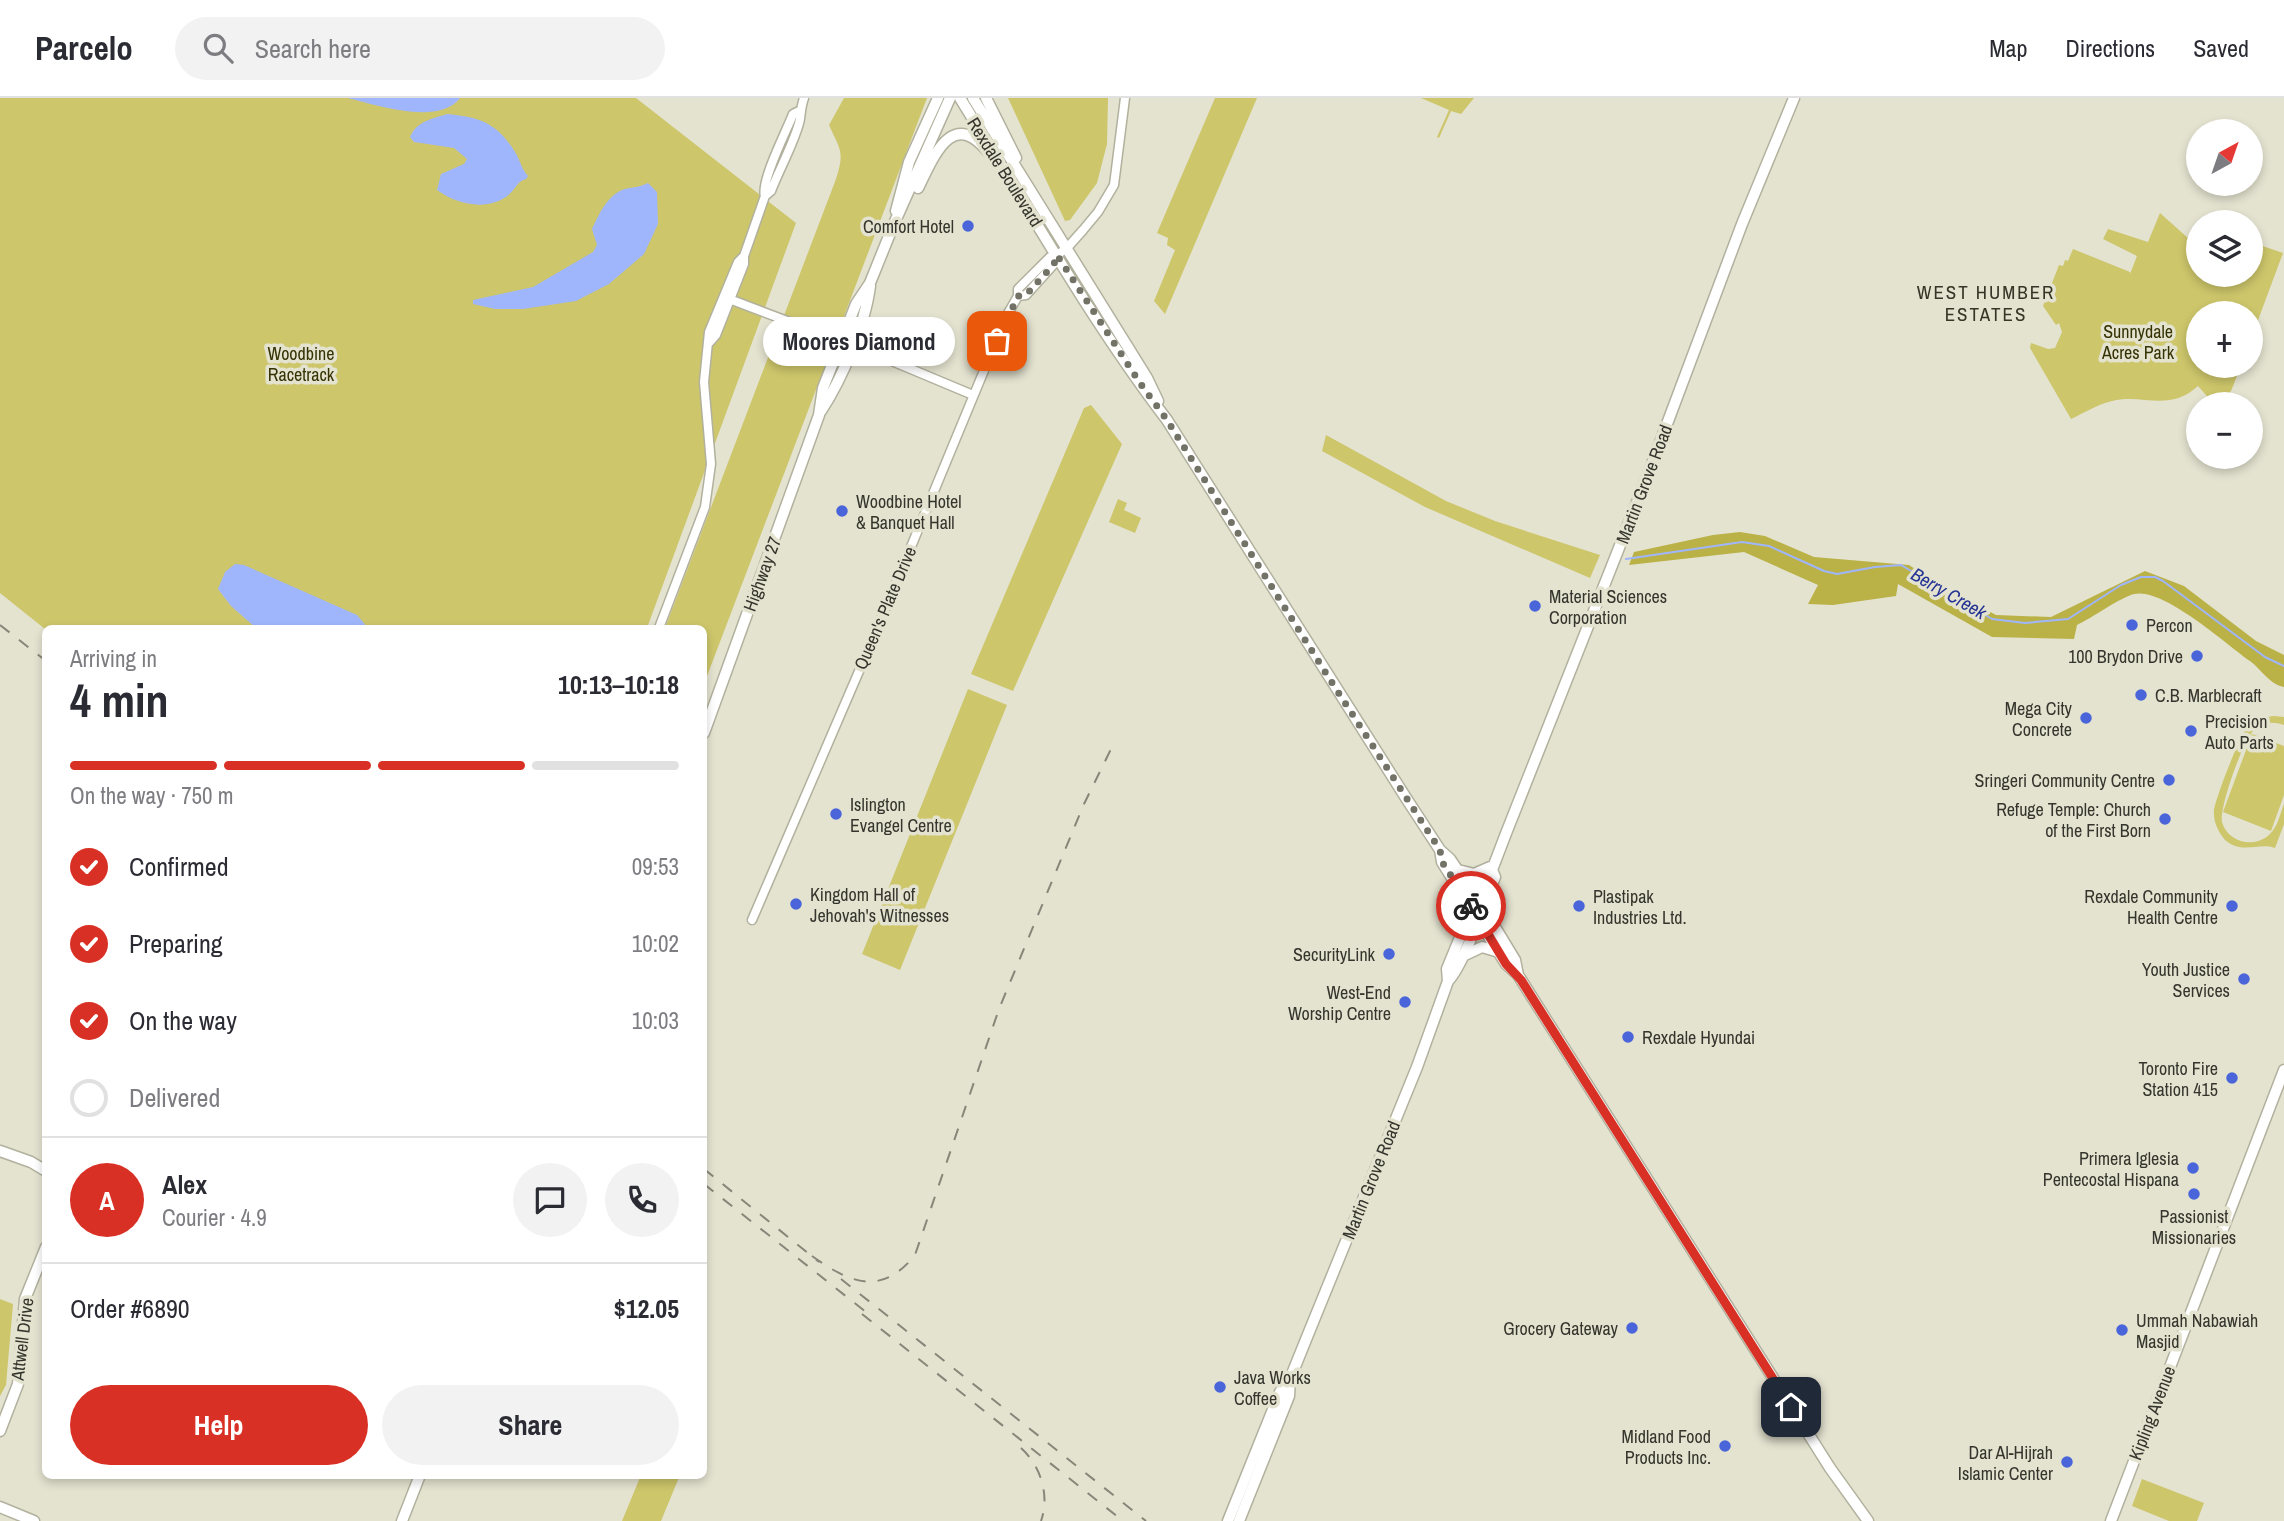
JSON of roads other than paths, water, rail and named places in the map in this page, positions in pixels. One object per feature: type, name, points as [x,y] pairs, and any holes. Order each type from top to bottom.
[{"type":"main road","name":"Highway 27","points":[[893,226],[909,162],[938,98]]},
{"type":"main road","name":"Highway 27","points":[[819,415],[822,388],[856,304],[870,283],[950,98]]},
{"type":"main road","name":"Rexdale Boulevard","points":[[960,98],[1057,255],[1167,420],[1440,850],[1458,870],[1476,897],[1477,907]]},
{"type":"main road","name":"Rexdale Boulevard","points":[[973,98],[1147,379],[1167,420]]},
{"type":"main road","points":[[986,98],[1009,140],[1027,184]]},
{"type":"main road","name":"Martin Grove Road","points":[[1476,897],[1486,874],[1493,867],[1649,472],[1742,224],[1794,98]]},
{"type":"main road","points":[[903,208],[918,189],[937,151],[949,138],[960,134],[971,136],[1002,166]]},
{"type":"main road","name":"Highway 27","points":[[707,722],[819,415],[833,393],[867,309],[870,283]]},
{"type":"main road","name":"Rexdale Boulevard","points":[[1440,850],[1442,862],[1515,960],[1518,975]]},
{"type":"main road","points":[[1458,870],[1474,874],[1493,867]]},
{"type":"main road","name":"Martin Grove Road","points":[[1448,981],[1447,969],[1495,877],[1493,867]]},
{"type":"main road","name":"Martin Grove Road","points":[[1228,1521],[1280,1392],[1290,1379],[1448,981],[1455,974],[1463,956],[1478,917],[1477,907]]},
{"type":"main road","name":"Rexdale Boulevard","points":[[1478,917],[1506,964],[1518,975],[1830,1468],[1868,1521]]},
{"type":"main road","points":[[1463,956],[1482,947],[1499,952]]},
{"type":"main road","name":"Kipling Avenue","points":[[2111,1521],[2284,1070]]},
{"type":"main road","points":[[0,1151],[42,1169]]},
{"type":"main road","name":"Attwell Drive","points":[[0,1431],[18,1384],[25,1298],[42,1257]]},
{"type":"main road","name":"Martin Grove Road","points":[[1239,1521],[1289,1396],[1290,1379]]},
{"type":"main road","points":[[402,1521],[418,1479]]},
{"type":"main road","points":[[0,1507],[34,1521]]},
{"type":"street","points":[[660,625],[705,507],[710,482],[711,447],[704,382],[709,332],[727,299],[738,262],[744,256],[765,196],[763,190],[793,114],[799,111],[804,98]]},
{"type":"street","name":"Queen's Plate Drive","points":[[752,920],[872,641],[1007,315],[1018,296],[1018,289],[1050,257],[1068,248],[1098,212],[1114,185],[1125,98]]},
{"type":"street","points":[[727,299],[842,342],[973,396]]},
{"type":"water","points":[[348,98],[460,98],[438,111],[423,112],[390,108]]},
{"type":"water","points":[[447,114],[469,117],[494,128],[515,152],[528,176],[526,179],[506,197],[489,204],[462,202],[437,190],[441,174],[464,164],[467,159],[454,148],[414,142],[410,137],[421,124]]},
{"type":"water","points":[[648,183],[657,192],[658,224],[644,254],[609,284],[576,301],[523,309],[495,309],[473,304],[473,300],[533,287],[593,252],[597,245],[592,229],[609,200],[625,189]]},
{"type":"water","points":[[235,564],[244,565],[357,615],[365,625],[253,625],[231,606],[218,589],[225,572]]},
{"type":"waterway","name":"Berry Creek","points":[[1626,559],[1742,542],[1769,546],[1824,571],[1837,574],[1901,565],[1992,619],[2025,623],[2068,619],[2121,585],[2141,577],[2155,577],[2265,657],[2284,666]]},
{"type":"railway","points":[[0,625],[42,658]]},
{"type":"railway","points":[[812,1256],[852,1279],[877,1281],[890,1277],[915,1255],[999,1009],[1084,804],[1112,747]]},
{"type":"railway","points":[[707,1171],[819,1262]]},
{"type":"railway","points":[[707,1186],[871,1316]]},
{"type":"railway","points":[[841,1279],[1146,1521]]},
{"type":"railway","points":[[862,1314],[1123,1521]]},
{"type":"railway","points":[[1021,1448],[1034,1463],[1042,1482],[1044,1511],[1041,1521]]},
{"type":"place","name":"Comfort Hotel","points":[[968,226]]},
{"type":"place","name":"Moores Diamond","points":[[997,341]]},
{"type":"place","name":"Woodbine Hotel & Banquet Hall","points":[[842,511]]},
{"type":"place","name":"Material Sciences Corporation","points":[[1535,606]]},
{"type":"place","name":"Percon","points":[[2132,625]]},
{"type":"place","name":"100 Brydon Drive","points":[[2197,656]]},
{"type":"place","name":"C.B. Marblecraft","points":[[2141,695]]},
{"type":"place","name":"Mega City Concrete","points":[[2086,718]]},
{"type":"place","name":"Precision Auto Parts","points":[[2191,731]]},
{"type":"place","name":"Sringeri Community Centre","points":[[2169,780]]},
{"type":"place","name":"Islington Evangel Centre","points":[[836,814]]},
{"type":"place","name":"Refuge Temple: Church of the First Born","points":[[2165,819]]},
{"type":"place","name":"Kingdom Hall of Jehovah's Witnesses","points":[[796,904]]},
{"type":"place","name":"Plastipak Industries Ltd.","points":[[1579,906]]},
{"type":"place","name":"Rexdale Community Health Centre","points":[[2232,906]]},
{"type":"place","name":"SecurityLink","points":[[1389,954]]},
{"type":"place","name":"Youth Justice Services","points":[[2244,979]]},
{"type":"place","name":"West-End Worship Centre","points":[[1405,1002]]},
{"type":"place","name":"Rexdale Hyundai","points":[[1628,1037]]},
{"type":"place","name":"Toronto Fire Station 415","points":[[2232,1078]]},
{"type":"place","name":"Primera Iglesia Pentecostal Hispana","points":[[2193,1168]]},
{"type":"place","name":"Passionist Missionaries","points":[[2194,1194]]},
{"type":"place","name":"Grocery Gateway","points":[[1632,1328]]},
{"type":"place","name":"Ummah Nabawiah Masjid","points":[[2122,1330]]},
{"type":"place","name":"Java Works Coffee","points":[[1220,1387]]},
{"type":"place","name":"Midland Food Products Inc.","points":[[1725,1446]]},
{"type":"place","name":"Dar Al-Hijrah Islamic Center","points":[[2067,1462]]},
{"type":"district","name":"WEST HUMBER ESTATES","points":[[1986,303]]},
{"type":"park label","name":"Sunnydale Acres Park","points":[[2138,341]]},
{"type":"park label","name":"Woodbine Racetrack","points":[[301,363]]}]
